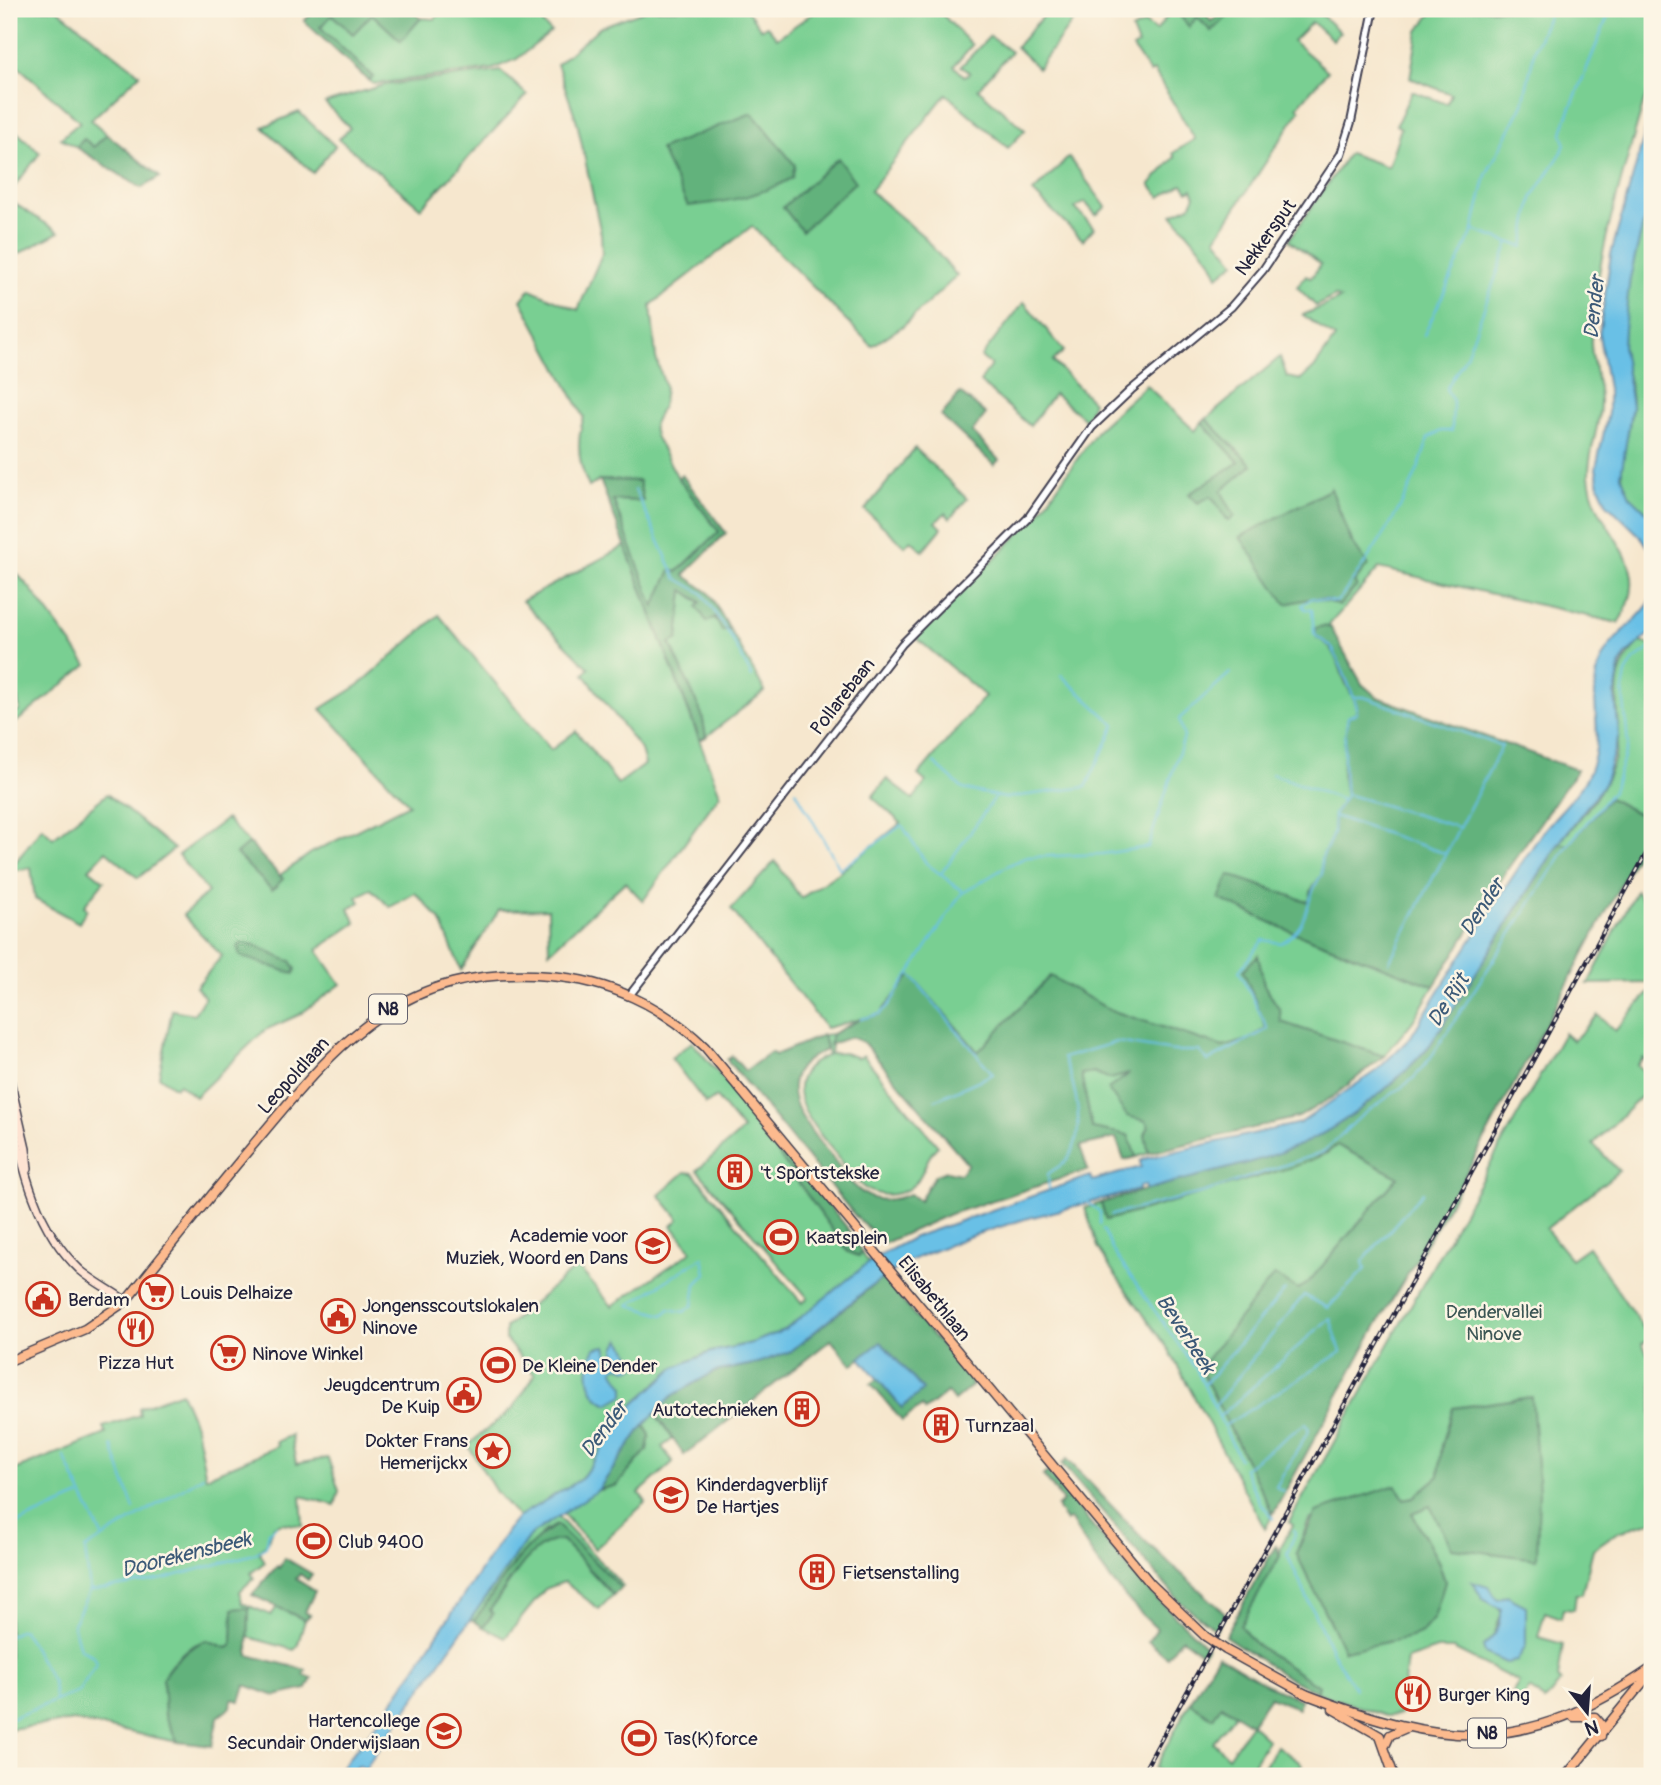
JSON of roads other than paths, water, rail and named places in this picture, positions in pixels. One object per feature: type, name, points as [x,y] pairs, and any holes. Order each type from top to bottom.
[{"type":"main road","name":"Leopoldlaan","points":[[126,1301],[322,1062],[384,1012],[442,985],[473,978],[524,974],[571,977],[629,996]]},
{"type":"main road","name":"Elisabethlaan","points":[[629,996],[666,1015],[705,1047],[1151,1584],[1205,1636],[1306,1694]]},
{"type":"main road","points":[[9,1076],[26,1149],[29,1183]]},
{"type":"main road","points":[[9,1102],[29,1183],[45,1227],[61,1251],[83,1272],[126,1301]]},
{"type":"main road","name":"N8","points":[[9,1361],[85,1329],[126,1301]]},
{"type":"main road","name":"N8","points":[[1306,1694],[1406,1728],[1461,1735],[1539,1727],[1567,1718],[1611,1697],[1652,1670]]},
{"type":"main road","name":"N8","points":[[1566,1776],[1652,1670]]},
{"type":"main road","name":"N8","points":[[1306,1694],[1377,1733],[1386,1744]]},
{"type":"main road","points":[[1567,1718],[1595,1717],[1601,1724],[1601,1736]]},
{"type":"main road","points":[[1395,1776],[1386,1744],[1390,1735],[1406,1728]]},
{"type":"street","name":"Nekkersput","points":[[1092,427],[1131,390],[1231,307],[1263,270],[1307,207],[1341,154],[1352,122],[1374,9]]},
{"type":"street","name":"Pollarebaan","points":[[629,996],[902,643],[1028,518],[1092,427]]},
{"type":"water","points":[[1652,108],[1652,188],[1630,278],[1624,329],[1623,348],[1632,406],[1621,475],[1630,496],[1652,517],[1652,553],[1642,538],[1607,504],[1599,486],[1596,468],[1608,413],[1608,389],[1599,335],[1611,254]]},
{"type":"water","points":[[1652,599],[1652,632],[1626,655],[1620,666],[1615,696],[1619,735],[1604,784],[1559,843],[1430,1045],[1403,1073],[1354,1114],[1302,1144],[1245,1164],[1146,1190],[1145,1185],[1139,1187],[1139,1190],[1025,1219],[968,1237],[909,1261],[867,1289],[791,1351],[758,1363],[714,1372],[672,1396],[644,1425],[598,1490],[529,1536],[365,1769],[359,1765],[349,1776],[334,1776],[383,1716],[518,1517],[581,1479],[634,1404],[675,1367],[711,1352],[752,1343],[785,1330],[873,1259],[914,1237],[1090,1176],[1092,1181],[1141,1167],[1140,1161],[1147,1158],[1300,1123],[1377,1070],[1410,1038],[1539,837],[1586,779],[1596,750],[1595,696],[1602,658],[1614,640]]},
{"type":"water","points":[[620,1339],[638,1365],[630,1370],[618,1366],[613,1370],[624,1387],[624,1395],[608,1404],[595,1394],[591,1387],[589,1364],[595,1348],[606,1346],[610,1361],[615,1360],[615,1348]]},
{"type":"water","points":[[881,1342],[923,1390],[902,1408],[860,1358]]},
{"type":"water","points":[[1472,1582],[1488,1587],[1498,1600],[1507,1596],[1526,1606],[1526,1645],[1517,1661],[1506,1663],[1485,1653],[1483,1646],[1497,1630],[1501,1609],[1483,1599]]},
{"type":"waterway","points":[[1507,242],[1473,230],[1486,175],[1523,104],[1535,48],[1551,9]]},
{"type":"waterway","points":[[1049,1189],[1048,1174],[1066,1161],[1077,1137],[1078,1110],[1063,1058],[1117,1042],[1174,1051],[1199,1051],[1208,1061],[1268,1029],[1239,971],[1263,940],[1281,943],[1291,936],[1303,920],[1322,874],[1321,860],[1333,834],[1334,814],[1346,796],[1346,727],[1348,717],[1356,713],[1357,708],[1334,652],[1314,634],[1312,610],[1305,609],[1302,605],[1312,598],[1336,602],[1342,596],[1403,501],[1422,459],[1428,438],[1441,431],[1452,431],[1453,401],[1446,389],[1466,356],[1509,242],[1523,247],[1532,198],[1562,152],[1565,143],[1562,133],[1567,117],[1611,9]]},
{"type":"waterway","points":[[1424,335],[1473,231]]},
{"type":"waterway","points":[[635,490],[676,578],[702,593],[731,637],[752,677]]},
{"type":"waterway","name":"De Rijt","points":[[1111,1215],[1205,1192],[1323,1152],[1360,1117],[1413,1079],[1431,1057],[1568,845],[1613,791],[1628,745],[1623,690],[1626,673],[1634,660],[1652,647]]},
{"type":"waterway","points":[[861,1019],[880,1014],[889,1005],[961,894],[1009,865],[1027,857],[1102,854],[1148,847],[1184,737],[1179,719],[1230,673]]},
{"type":"waterway","points":[[996,796],[1005,798],[1086,787],[1115,725],[1061,675]]},
{"type":"waterway","points":[[1354,697],[1364,697],[1502,746],[1389,962]]},
{"type":"waterway","points":[[934,763],[963,789],[996,796],[940,875]]},
{"type":"waterway","points":[[1272,774],[1343,800]]},
{"type":"waterway","points":[[796,791],[840,869],[902,825],[926,863],[962,891]]},
{"type":"waterway","points":[[1346,794],[1458,827]]},
{"type":"waterway","points":[[1334,816],[1444,853]]},
{"type":"waterway","points":[[911,975],[993,1074],[935,1100]]},
{"type":"waterway","points":[[1214,1407],[1304,1295],[1328,1308],[1365,1269],[1363,1261],[1423,1192]]},
{"type":"waterway","name":"Beverbeek","points":[[1086,1201],[1100,1212],[1100,1224]]},
{"type":"waterway","name":"Beverbeek","points":[[1103,1229],[1113,1251],[1197,1371],[1239,1458]]},
{"type":"waterway","points":[[703,1257],[706,1274],[696,1284],[693,1305],[684,1312],[669,1309],[663,1315],[629,1305],[703,1257]]},
{"type":"waterway","points":[[1204,1385],[1285,1290]]},
{"type":"waterway","points":[[1219,1417],[1330,1318],[1341,1352],[1224,1426]]},
{"type":"waterway","points":[[1244,1468],[1306,1423],[1309,1430],[1276,1487],[1283,1491]]},
{"type":"waterway","points":[[112,1446],[134,1509]]},
{"type":"waterway","points":[[64,1457],[102,1536]]},
{"type":"waterway","name":"Beverbeek","points":[[1244,1469],[1260,1503],[1274,1518]]},
{"type":"waterway","name":"Doorekensbeek","points":[[9,1719],[78,1692],[97,1663],[94,1656],[80,1649],[73,1624],[90,1590],[85,1549],[203,1476]]},
{"type":"waterway","points":[[9,1527],[80,1496]]},
{"type":"waterway","name":"Doorekensbeek","points":[[91,1591],[163,1579],[254,1554],[266,1547],[269,1532],[276,1526]]},
{"type":"waterway","name":"Beverbeek","points":[[1294,1530],[1287,1554],[1332,1652],[1355,1689]]},
{"type":"waterway","points":[[9,1636],[20,1630],[24,1631],[53,1683],[55,1699]]},
{"type":"railway","points":[[1141,1776],[1652,843]]},
{"type":"place","name":"'t Sportstekske","points":[[735,1172]]},
{"type":"place","name":"Kaatsplein","points":[[781,1237]]},
{"type":"place","name":"Academie voor Muziek, Woord en Dans","points":[[653,1246]]},
{"type":"place","name":"Louis Delhaize","points":[[156,1292]]},
{"type":"place","name":"Berdam","points":[[43,1299]]},
{"type":"place","name":"Jongensscoutslokalen Ninove","points":[[338,1316]]},
{"type":"place","name":"Pizza Hut","points":[[136,1329]]},
{"type":"place","name":"Ninove Winkel","points":[[228,1353]]},
{"type":"place","name":"De Kleine Dender","points":[[498,1365]]},
{"type":"place","name":"Jeugdcentrum De Kuip","points":[[464,1395]]},
{"type":"place","name":"Autotechnieken","points":[[802,1409]]},
{"type":"place","name":"Turnzaal","points":[[941,1425]]},
{"type":"place","name":"Dokter Frans Hemerijckx","points":[[493,1451]]},
{"type":"place","name":"Kinderdagverblijf De Hartjes","points":[[671,1495]]},
{"type":"place","name":"Club 9400","points":[[314,1541]]},
{"type":"place","name":"Fietsenstalling","points":[[817,1572]]},
{"type":"place","name":"Burger King","points":[[1413,1694]]},
{"type":"place","name":"Hartencollege Secundair Onderwijslaan","points":[[444,1731]]},
{"type":"place","name":"Tas(K)force","points":[[639,1738]]},
{"type":"water label","name":"Dender","points":[[1594,307]]},
{"type":"water label","name":"Dender","points":[[1482,907]]},
{"type":"water label","name":"Dender","points":[[604,1429]]},
{"type":"park label","name":"Dendervallei Ninove","points":[[1494,1322]]}]
